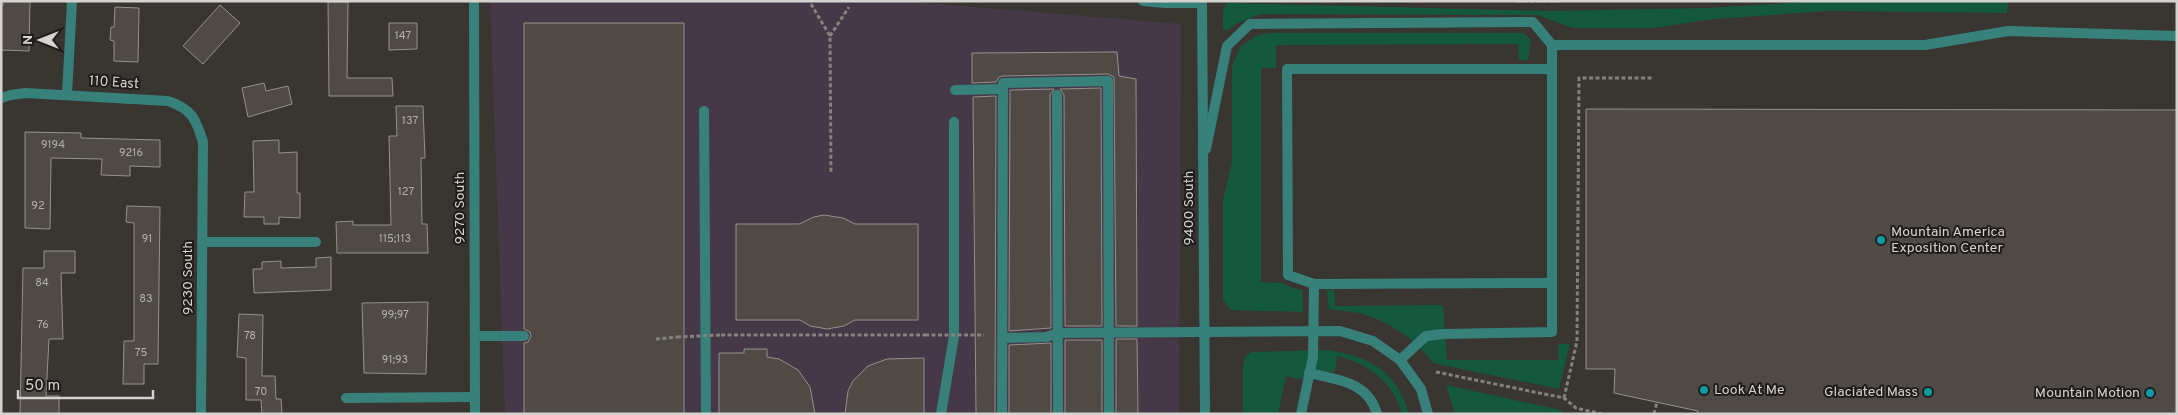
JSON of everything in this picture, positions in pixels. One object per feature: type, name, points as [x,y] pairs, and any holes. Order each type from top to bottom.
[{"type":"street","points":[[67,94],[72,1]]},
{"type":"street","name":"9270 South","points":[[474,1],[475,414]]},
{"type":"street","points":[[1142,1],[1165,4],[1202,2]]},
{"type":"street","name":"9400 South","points":[[1202,2],[1205,414]]},
{"type":"street","points":[[1203,162],[1228,46],[1250,24],[1533,22],[1552,45],[1552,332],[1426,336],[1400,360]]},
{"type":"street","points":[[1552,45],[1926,45],[2008,31],[2177,36]]},
{"type":"street","points":[[1552,69],[1287,69],[1288,275],[1314,284],[1552,283]]},
{"type":"street","points":[[1002,414],[1003,83],[1108,81],[1109,414]]},
{"type":"street","points":[[955,90],[1003,89]]},
{"type":"street","name":"110 East","points":[[1,98],[25,93],[168,100],[180,104],[191,113],[198,124],[203,142]]},
{"type":"street","points":[[1056,95],[1059,333],[1058,414]]},
{"type":"street","points":[[704,111],[706,414]]},
{"type":"street","points":[[940,414],[954,336],[954,122]]},
{"type":"street","name":"9230 South","points":[[201,414],[203,142]]},
{"type":"street","points":[[202,242],[316,242]]},
{"type":"street","points":[[1301,414],[1313,358],[1314,284]]},
{"type":"street","points":[[1002,338],[1046,337],[1059,333],[1340,331],[1373,340],[1400,360],[1422,389],[1428,414]]},
{"type":"street","points":[[475,336],[524,336]]},
{"type":"street","points":[[1310,373],[1356,384],[1375,404],[1377,414]]},
{"type":"street","points":[[346,398],[475,397]]},
{"type":"path","points":[[1517,1],[1561,1]]},
{"type":"path","points":[[811,4],[830,36],[831,173]]},
{"type":"path","points":[[830,36],[849,7]]},
{"type":"path","points":[[1564,398],[1577,341],[1579,78],[1652,78]]},
{"type":"path","points":[[656,339],[721,335],[984,335]]},
{"type":"path","points":[[1436,372],[1564,398],[1576,408],[1602,414]]},
{"type":"path","points":[[1654,414],[1657,402]]},
{"type":"shaded area","points":[[490,1],[903,1],[1181,24],[1179,414],[505,414]]},
{"type":"green space","points":[[1820,1],[2008,1],[2007,13],[1830,11],[1714,19],[1653,28],[1573,28],[1537,15],[1261,14],[1238,23],[1226,31],[1223,28],[1223,10],[1227,3],[1550,11],[1707,8]]},
{"type":"green space","points":[[1268,33],[1524,33],[1531,40],[1528,60],[1519,60],[1518,44],[1276,45],[1276,68],[1261,68],[1261,282],[1283,283],[1292,288],[1302,290],[1303,312],[1231,310],[1223,300],[1223,200],[1232,161],[1232,67],[1240,47],[1256,36]]},
{"type":"green space","points":[[1327,290],[1334,290],[1335,306],[1443,305],[1447,360],[1558,360],[1558,344],[1570,344],[1559,389],[1433,363],[1419,347],[1393,327],[1363,314],[1329,309]]},
{"type":"green space","points":[[1327,350],[1356,356],[1379,368],[1389,376],[1397,387],[1404,399],[1409,414],[1402,414],[1393,393],[1378,376],[1359,364],[1337,356],[1335,371],[1299,379],[1286,376],[1278,414],[1243,414],[1243,365],[1245,357],[1251,352]]},
{"type":"green space","points":[[1446,385],[1561,410],[1563,414],[1455,414]]},
{"type":"building","points":[[3,1],[30,1],[29,51],[1,50],[1,6],[3,6]]},
{"type":"building","points":[[328,2],[348,2],[347,78],[392,78],[393,96],[329,96]]},
{"type":"building","points":[[220,5],[240,23],[203,64],[183,46]]},
{"type":"building","points":[[115,7],[139,8],[138,62],[114,61],[114,41],[110,40],[111,27],[114,27]]},
{"type":"building","points":[[389,23],[417,23],[417,49],[389,50]]},
{"type":"building","points":[[524,23],[684,23],[684,414],[524,414],[524,343],[528,342],[531,336],[530,332],[524,329]]},
{"type":"building","points":[[1117,52],[1119,76],[1136,79],[1137,326],[1116,326],[1114,77],[1108,74],[1003,76],[999,77],[996,82],[972,83],[972,53]]},
{"type":"building","points":[[264,83],[266,91],[288,86],[292,104],[248,117],[242,88]]},
{"type":"building","points":[[1101,88],[1102,326],[1065,326],[1064,95],[1060,89]]},
{"type":"building","points":[[1054,89],[1050,95],[1051,328],[1009,331],[1010,90]]},
{"type":"building","points":[[996,96],[995,414],[976,414],[973,97]]},
{"type":"building","points":[[396,106],[423,106],[425,158],[421,158],[422,224],[427,224],[428,253],[337,253],[336,222],[353,221],[353,225],[391,225],[389,136],[397,136]]},
{"type":"building","name":"Mountain America Exposition Center","points":[[1586,109],[2177,110],[2177,414],[1697,414],[1698,411],[1614,393],[1615,369],[1586,369]]},
{"type":"building","points":[[25,132],[81,133],[81,138],[160,140],[160,167],[130,166],[130,176],[101,175],[102,159],[51,158],[50,229],[25,228]]},
{"type":"building","points":[[279,140],[279,153],[297,152],[297,193],[300,193],[300,218],[279,217],[279,224],[264,224],[264,217],[244,217],[245,192],[254,192],[253,141]]},
{"type":"building","points":[[127,206],[160,207],[158,364],[144,364],[144,384],[123,384],[124,341],[134,341],[134,223],[126,222]]},
{"type":"building","points":[[824,215],[843,218],[855,224],[918,224],[918,320],[855,320],[844,326],[827,329],[810,326],[800,320],[736,320],[736,224],[799,224],[814,217]]},
{"type":"building","points":[[44,251],[75,251],[75,273],[61,273],[63,339],[49,339],[46,396],[59,396],[59,414],[20,414],[23,268],[44,268]]},
{"type":"building","points":[[331,257],[331,290],[254,293],[253,269],[262,269],[262,262],[281,261],[281,268],[316,267],[316,258]]},
{"type":"building","points":[[428,302],[426,374],[364,373],[362,303]]},
{"type":"building","points":[[239,314],[263,315],[262,376],[275,376],[276,399],[281,399],[282,414],[262,414],[261,400],[246,400],[246,358],[237,357]]},
{"type":"building","points":[[1116,339],[1137,339],[1138,414],[1116,414]]},
{"type":"building","points":[[1065,340],[1102,340],[1102,414],[1065,414]]},
{"type":"building","points":[[1051,343],[1051,414],[1009,414],[1009,345]]},
{"type":"building","points":[[744,349],[767,349],[767,357],[779,359],[798,370],[810,387],[815,414],[719,414],[719,353],[744,353]]},
{"type":"building","points":[[924,358],[924,414],[845,414],[848,391],[853,381],[868,366],[887,359]]},
{"type":"place","name":"Mountain America Exposition Center","points":[[1881,240]]},
{"type":"place","name":"Look At Me","points":[[1704,390]]},
{"type":"place","name":"Glaciated Mass","points":[[1928,392]]},
{"type":"place","name":"Mountain Motion","points":[[2150,393]]}]
